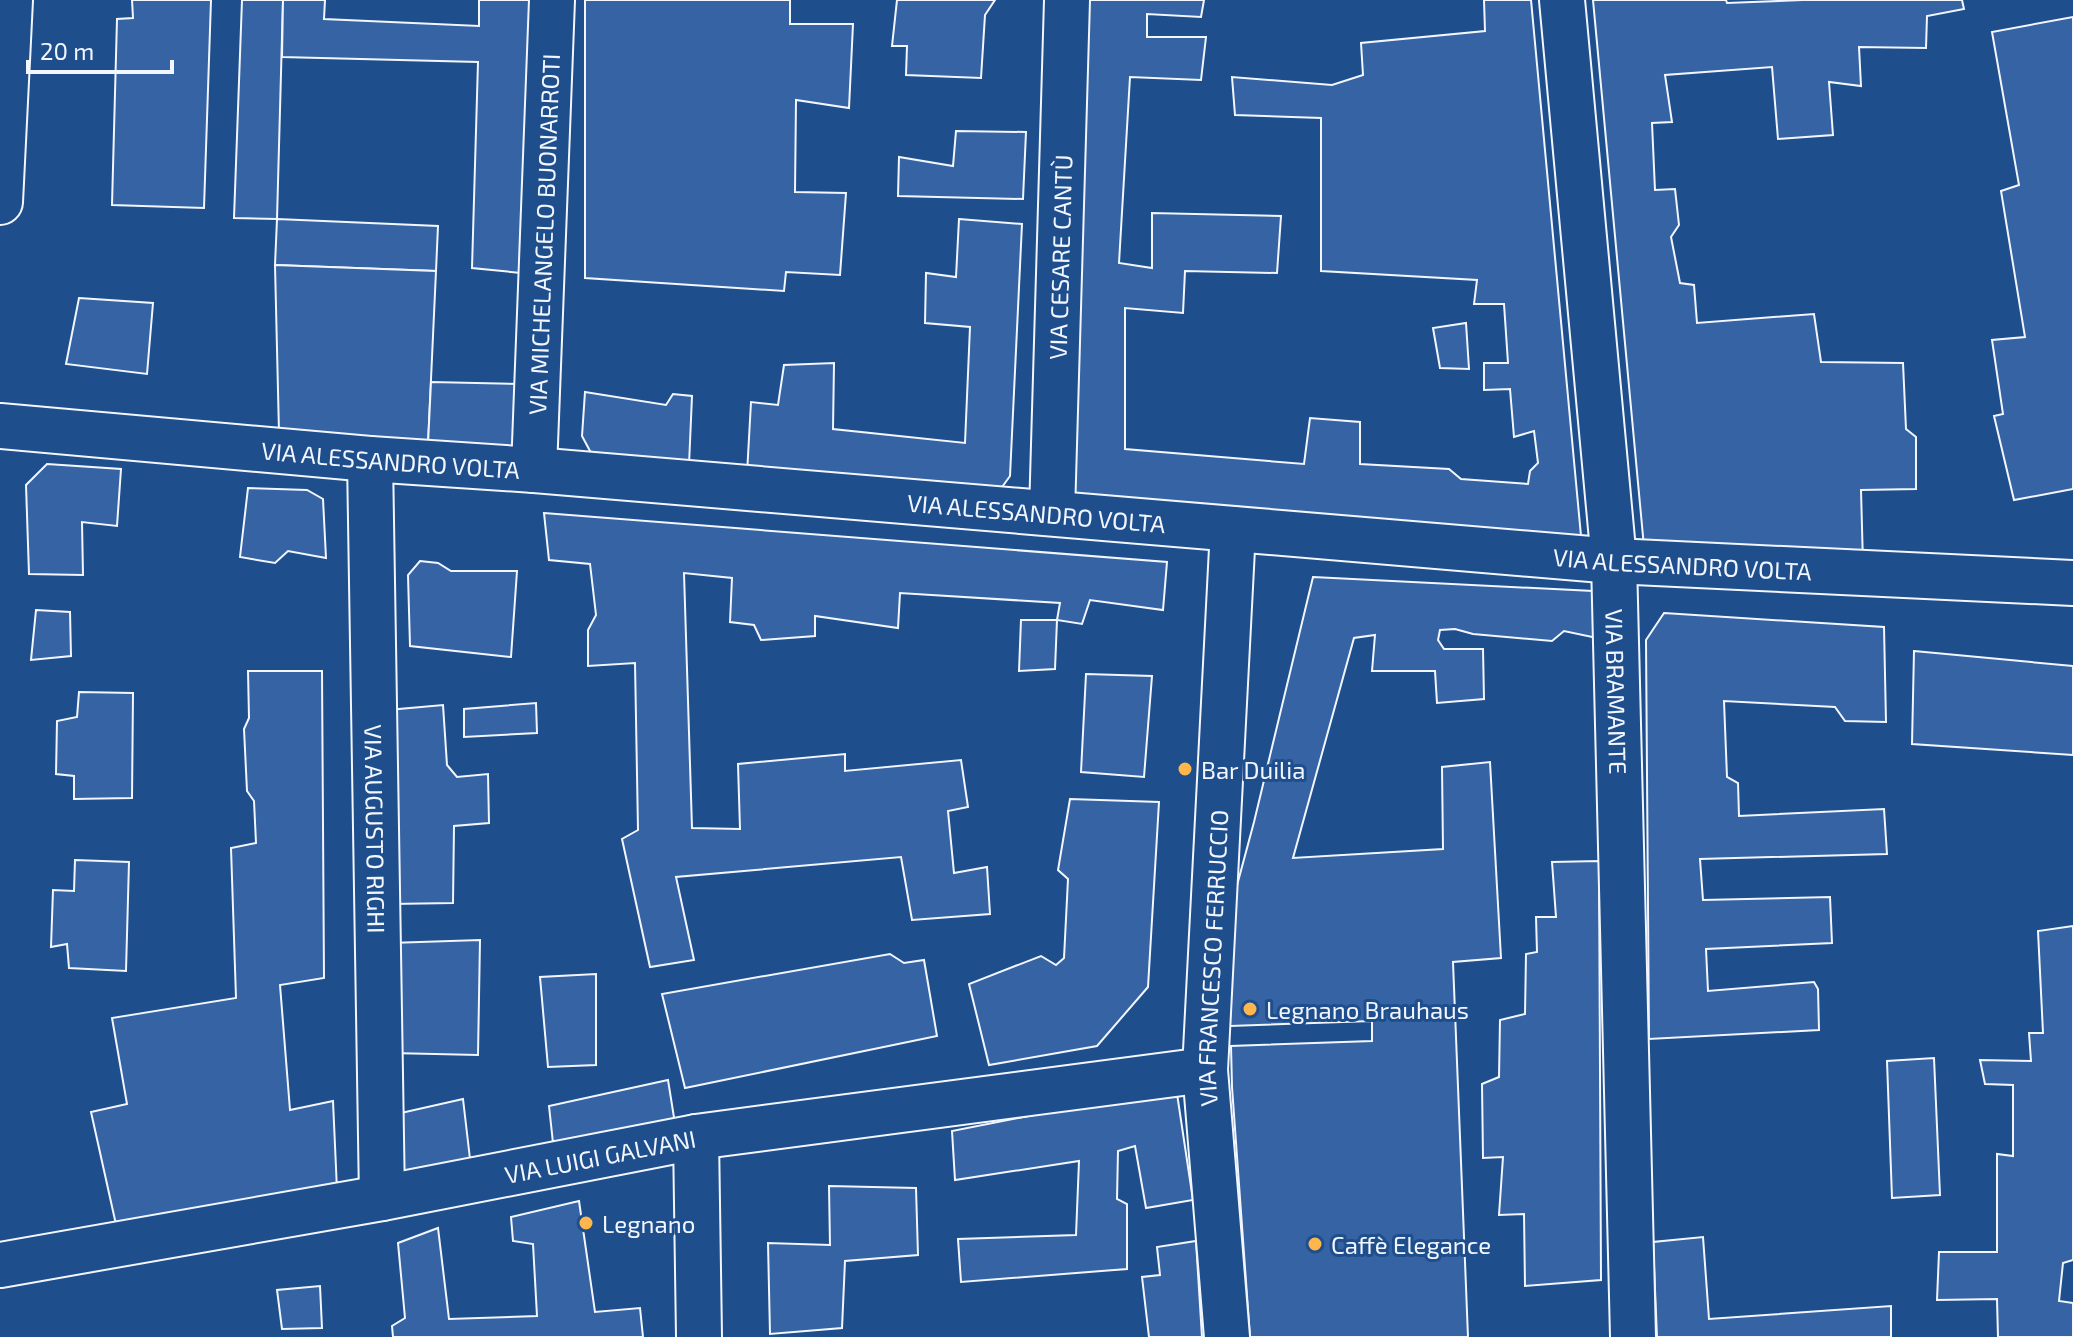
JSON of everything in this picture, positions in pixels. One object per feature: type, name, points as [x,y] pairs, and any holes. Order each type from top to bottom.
[{"type":"street","points":[[0,202],[10,0]]},
{"type":"street","name":"VIA MICHELANGELO BUONARROTI","points":[[534,470],[552,0]]},
{"type":"street","name":"VIA CESARE CANTÙ","points":[[1052,513],[1067,0]]},
{"type":"street","name":"VIA BRAMANTE","points":[[1562,0],[1614,561],[1633,1337]]},
{"type":"street","name":"VIA ALESSANDRO VOLTA","points":[[0,426],[1614,561],[2073,583]]},
{"type":"street","name":"VIA AUGUSTO RIGHI","points":[[370,459],[382,1198]]},
{"type":"street","name":"VIA FRANCESCO FERRUCCIO","points":[[1227,1337],[1205,1070],[1233,529]]},
{"type":"street","name":"VIA LUIGI GALVANI","points":[[0,1265],[382,1198],[696,1137],[1205,1070]]},
{"type":"street","points":[[696,1137],[699,1337]]},
{"type":"building","points":[[132,0],[211,0],[204,208],[112,205],[117,19],[133,18]]},
{"type":"building","points":[[242,0],[283,0],[277,219],[234,218]]},
{"type":"building","points":[[283,0],[325,0],[324,19],[479,26],[479,0],[535,0],[531,274],[472,268],[478,62],[282,57]]},
{"type":"building","points":[[585,0],[790,0],[790,24],[853,24],[849,108],[796,100],[795,192],[846,193],[840,275],[786,272],[784,291],[585,278]]},
{"type":"building","points":[[897,0],[995,0],[985,15],[981,78],[906,75],[907,46],[892,46]]},
{"type":"building","points":[[1089,0],[1204,0],[1201,17],[1147,14],[1147,37],[1206,37],[1201,80],[1130,77],[1119,263],[1152,268],[1152,213],[1281,216],[1277,273],[1185,271],[1183,313],[1125,308],[1125,449],[1304,464],[1310,418],[1360,422],[1360,464],[1449,469],[1461,479],[1528,484],[1530,471],[1538,463],[1534,431],[1514,437],[1510,389],[1484,390],[1484,363],[1508,363],[1504,304],[1474,304],[1477,280],[1321,271],[1321,118],[1235,115],[1232,77],[1332,85],[1363,75],[1361,43],[1485,31],[1484,0],[1531,0],[1581,536],[1074,500]]},
{"type":"building","points":[[1593,0],[1726,0],[1727,3],[1962,0],[1964,9],[1927,16],[1926,48],[1859,47],[1861,86],[1829,82],[1833,135],[1778,139],[1772,67],[1665,75],[1672,122],[1652,123],[1655,190],[1675,189],[1679,225],[1671,237],[1680,283],[1694,285],[1697,323],[1814,314],[1821,362],[1903,363],[1906,429],[1916,437],[1916,489],[1861,490],[1863,564],[1644,547]]},
{"type":"building","points":[[2073,17],[2073,489],[2014,500],[1994,416],[2003,414],[1992,340],[2025,337],[2001,191],[2019,185],[1992,32]]},
{"type":"building","points":[[956,131],[1026,132],[1023,199],[898,196],[899,157],[953,166]]},
{"type":"building","points":[[277,219],[438,226],[436,271],[275,265]]},
{"type":"building","points":[[959,219],[1022,224],[1010,476],[997,494],[747,474],[751,402],[778,405],[784,365],[834,363],[833,429],[965,443],[970,327],[925,323],[926,273],[956,277]]},
{"type":"building","points":[[275,265],[436,271],[428,444],[279,433]]},
{"type":"building","points":[[79,298],[153,303],[147,374],[66,364]]},
{"type":"building","points":[[1466,323],[1469,369],[1440,368],[1433,328]]},
{"type":"building","points":[[431,382],[524,384],[523,453],[428,444]]},
{"type":"building","points":[[585,392],[666,405],[673,394],[692,396],[689,465],[606,461],[590,451],[582,436]]},
{"type":"building","points":[[47,464],[121,469],[117,526],[82,522],[83,575],[29,574],[26,485]]},
{"type":"building","points":[[248,488],[307,490],[323,499],[326,558],[288,551],[275,563],[240,557]]},
{"type":"building","points":[[544,513],[1167,562],[1163,610],[1090,600],[1082,624],[1057,620],[1060,603],[900,593],[898,628],[815,616],[815,636],[761,640],[754,625],[730,622],[732,578],[684,573],[692,828],[740,829],[738,764],[845,754],[845,771],[961,760],[968,807],[948,811],[954,873],[987,867],[990,914],[912,920],[901,857],[676,877],[694,960],[650,967],[622,839],[638,830],[635,663],[588,666],[588,630],[596,615],[590,564],[549,560]]},
{"type":"building","points":[[420,561],[438,563],[451,571],[517,571],[511,657],[410,646],[408,575]]},
{"type":"building","points":[[1313,577],[1593,591],[1597,638],[1564,631],[1552,641],[1473,634],[1455,629],[1440,630],[1438,640],[1444,649],[1483,649],[1484,699],[1437,703],[1435,671],[1372,671],[1375,635],[1354,638],[1293,858],[1443,849],[1442,767],[1490,762],[1501,958],[1453,962],[1468,1337],[1250,1337],[1231,1046],[1372,1041],[1372,1021],[1230,1026],[1232,904]]},
{"type":"building","points":[[36,610],[70,612],[71,656],[31,660]]},
{"type":"building","points":[[1664,613],[1884,627],[1886,722],[1845,721],[1835,707],[1724,701],[1727,777],[1738,783],[1739,816],[1884,809],[1887,854],[1700,859],[1703,900],[1830,897],[1832,943],[1706,949],[1708,991],[1814,982],[1818,989],[1819,1030],[1649,1039],[1646,640]]},
{"type":"building","points":[[1021,620],[1057,620],[1055,669],[1019,671]]},
{"type":"building","points":[[1914,651],[2073,666],[2073,755],[1912,744]]},
{"type":"building","points":[[248,671],[322,671],[324,978],[280,985],[290,1110],[333,1101],[337,1190],[117,1229],[91,1112],[127,1104],[112,1018],[236,998],[231,848],[256,843],[254,801],[247,791],[244,729],[249,718]]},
{"type":"building","points":[[1086,674],[1152,676],[1144,777],[1081,772]]},
{"type":"building","points":[[79,692],[133,693],[132,798],[74,799],[74,776],[56,774],[57,721],[77,717]]},
{"type":"building","points":[[536,703],[537,733],[464,737],[464,709]]},
{"type":"building","points":[[443,705],[447,765],[457,777],[488,774],[489,823],[454,826],[453,903],[391,904],[388,710]]},
{"type":"building","points":[[1070,799],[1159,802],[1148,987],[1097,1046],[989,1065],[969,984],[1041,956],[1056,965],[1064,958],[1068,879],[1058,870]]},
{"type":"building","points":[[75,860],[129,862],[126,971],[69,968],[67,944],[51,947],[53,890],[74,891]]},
{"type":"building","points":[[1599,861],[1601,1280],[1525,1286],[1524,1214],[1499,1215],[1503,1157],[1483,1158],[1482,1084],[1499,1077],[1500,1020],[1525,1014],[1526,954],[1537,952],[1536,917],[1556,917],[1552,862]]},
{"type":"building","points":[[2073,926],[2073,1260],[2063,1263],[2059,1301],[2073,1303],[2073,1337],[1998,1337],[1997,1299],[1937,1300],[1939,1252],[1997,1252],[1997,1154],[2013,1156],[2013,1085],[1985,1084],[1980,1060],[2031,1061],[2029,1033],[2043,1033],[2038,931]]},
{"type":"building","points":[[480,940],[478,1055],[391,1053],[390,943]]},
{"type":"building","points":[[890,954],[904,963],[924,960],[937,1036],[685,1088],[662,994]]},
{"type":"building","points":[[596,974],[596,1065],[548,1067],[540,977]]},
{"type":"building","points":[[1934,1058],[1940,1195],[1892,1198],[1887,1061]]},
{"type":"building","points":[[668,1080],[676,1130],[554,1152],[549,1106]]},
{"type":"building","points":[[1176,1087],[1193,1200],[1146,1208],[1135,1146],[1118,1151],[1117,1199],[1127,1204],[1127,1269],[961,1282],[958,1239],[1076,1235],[1079,1161],[955,1180],[952,1131]]},
{"type":"building","points":[[463,1099],[470,1159],[397,1175],[392,1115]]},
{"type":"building","points":[[829,1186],[916,1188],[918,1255],[845,1261],[842,1328],[770,1334],[768,1243],[830,1245]]},
{"type":"building","points":[[579,1201],[595,1312],[640,1308],[643,1337],[393,1337],[392,1326],[405,1318],[398,1243],[438,1228],[449,1319],[537,1316],[533,1244],[513,1241],[511,1217]]},
{"type":"building","points":[[1703,1237],[1709,1319],[1891,1306],[1891,1337],[1657,1337],[1653,1242]]},
{"type":"building","points":[[1196,1241],[1202,1337],[1149,1337],[1142,1277],[1160,1275],[1157,1247]]},
{"type":"building","points":[[320,1286],[322,1328],[282,1329],[277,1290]]},
{"type":"place","name":"Bar Duilia","points":[[1185,769]]},
{"type":"place","name":"Legnano Brauhaus","points":[[1250,1009]]},
{"type":"place","name":"Legnano","points":[[586,1223]]},
{"type":"place","name":"Caffè Elegance","points":[[1315,1244]]}]
